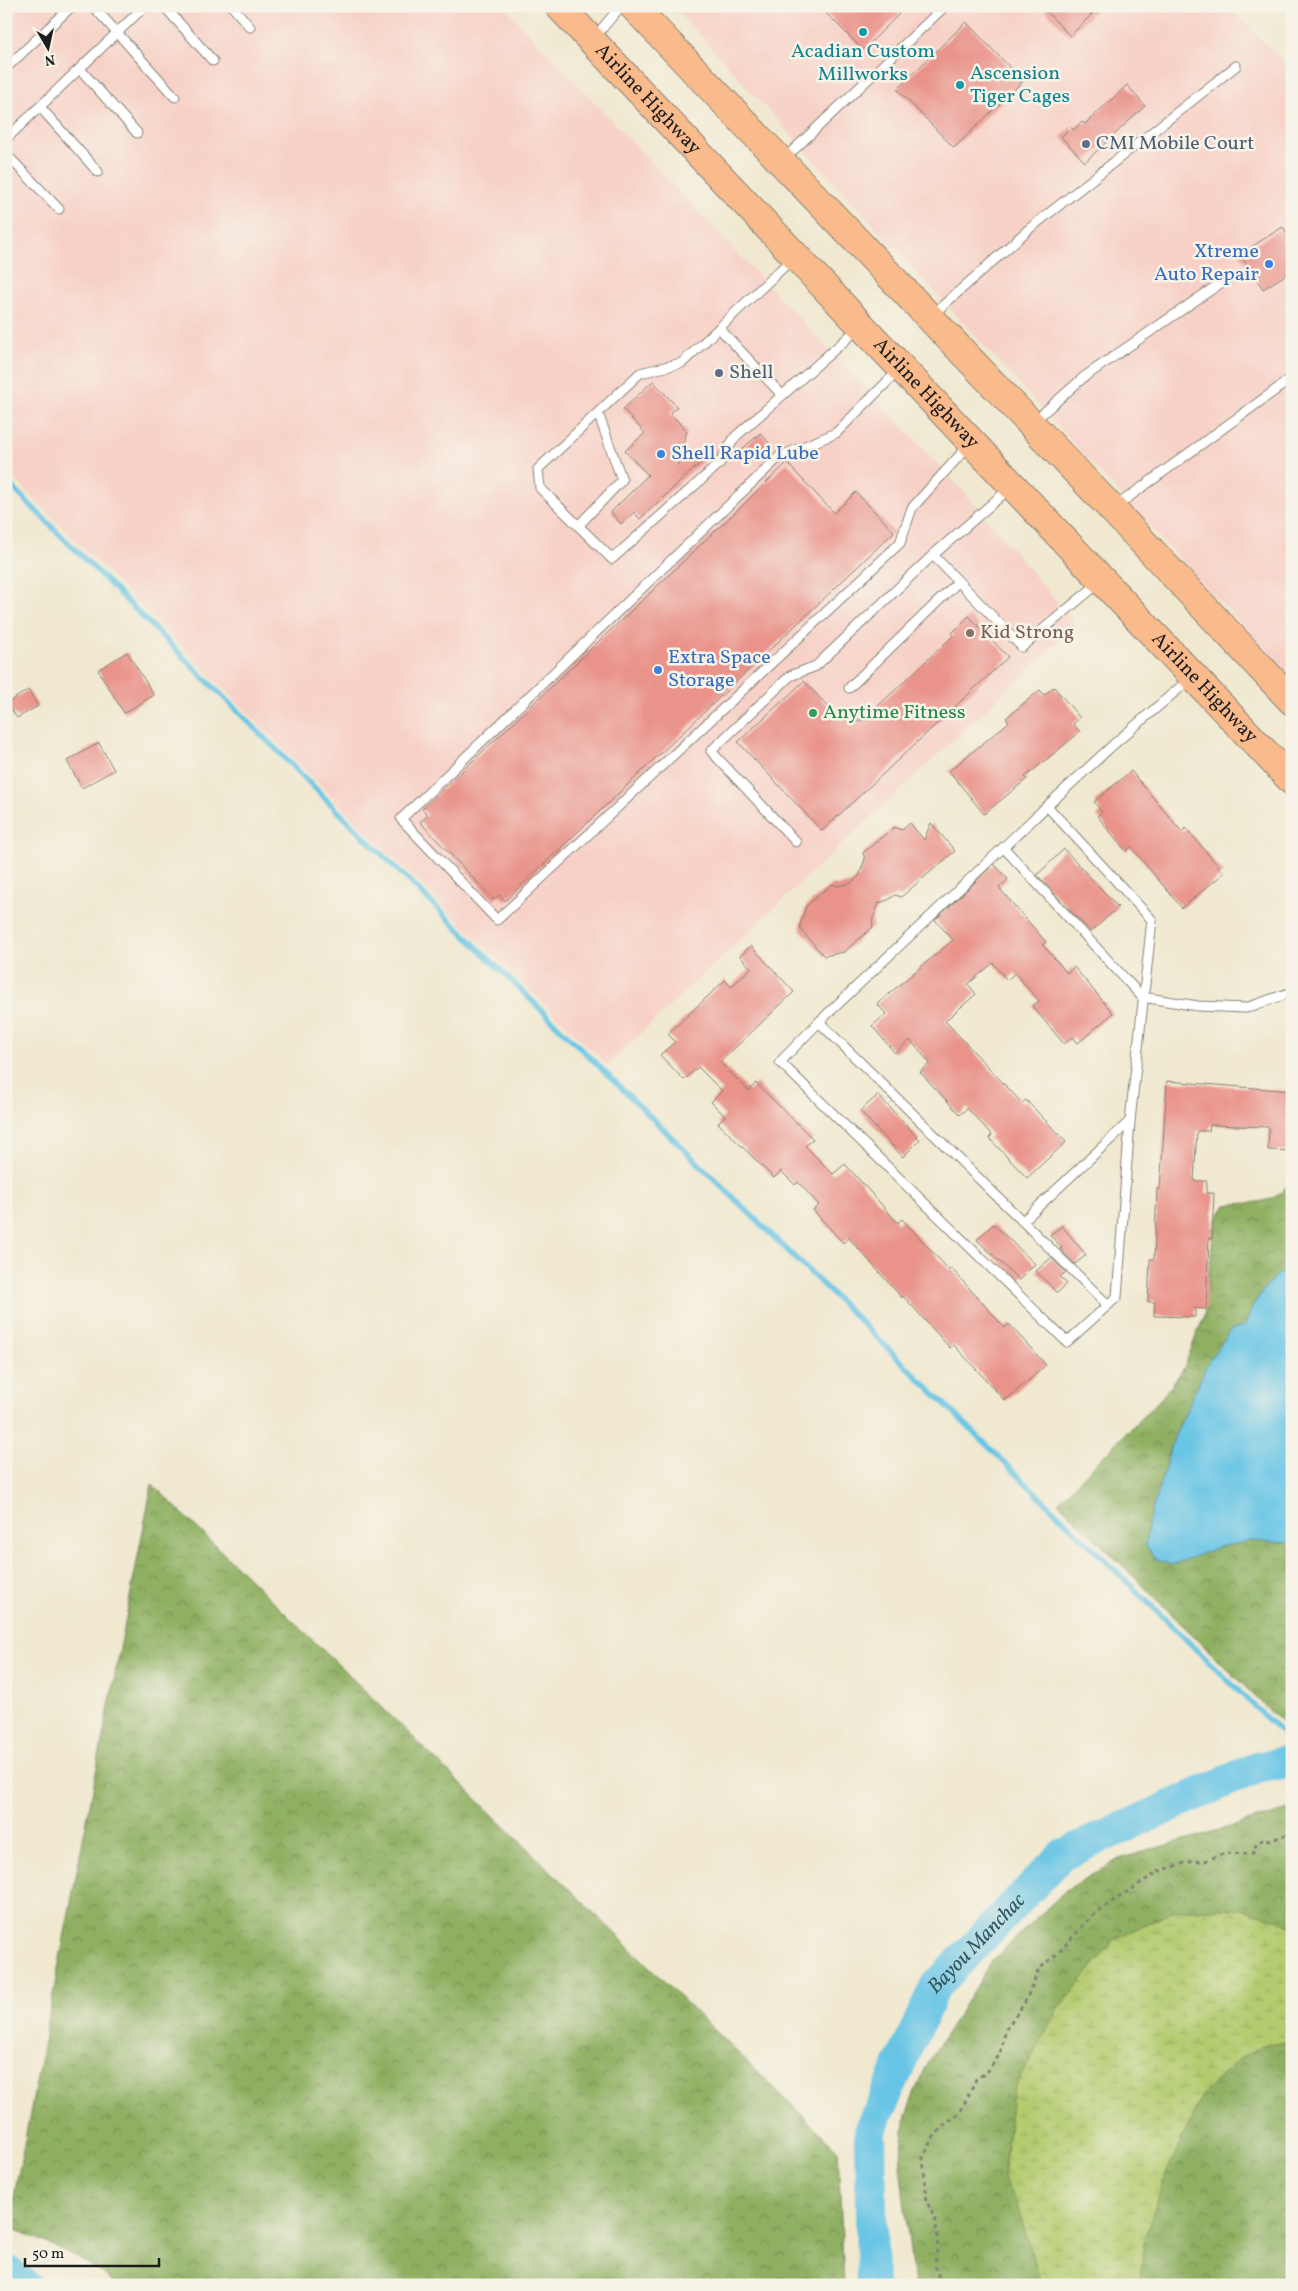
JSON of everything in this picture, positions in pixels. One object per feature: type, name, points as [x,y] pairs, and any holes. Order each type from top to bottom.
[{"type":"highway","name":"Airline Highway","points":[[559,6],[1292,781]]},
{"type":"highway","points":[[633,6],[1292,701]]},
{"type":"highway","points":[[1234,720],[1256,725],[1292,758]]},
{"type":"lane","points":[[6,68],[72,6]]},
{"type":"lane","points":[[93,6],[176,97]]},
{"type":"lane","points":[[6,139],[146,6]]},
{"type":"lane","points":[[164,6],[213,61]]},
{"type":"lane","points":[[232,6],[250,26]]},
{"type":"lane","points":[[591,41],[621,6]]},
{"type":"lane","points":[[781,162],[945,6]]},
{"type":"lane","points":[[928,318],[1029,230],[1236,66]]},
{"type":"lane","points":[[80,69],[137,133]]},
{"type":"lane","points":[[40,107],[98,172]]},
{"type":"lane","points":[[6,154],[59,209]]},
{"type":"lane","points":[[795,256],[682,363],[640,373],[538,469],[540,488],[612,558],[719,464],[735,437],[861,326]]},
{"type":"lane","points":[[1031,424],[1084,377],[1228,278]]},
{"type":"lane","points":[[720,329],[782,395]]},
{"type":"lane","points":[[901,368],[836,433],[779,457],[401,819],[496,920],[900,543],[912,508],[972,442]]},
{"type":"lane","points":[[1112,509],[1292,378]]},
{"type":"lane","points":[[579,525],[622,480],[598,413]]},
{"type":"lane","points":[[796,842],[711,751],[790,676],[816,666],[933,555],[1012,486]]},
{"type":"lane","points":[[933,555],[1022,647],[1102,580]]},
{"type":"lane","points":[[849,688],[958,582]]},
{"type":"lane","points":[[1047,806],[1152,920],[1142,997],[1130,1121],[1117,1297],[1067,1342],[780,1062],[819,1022],[1047,806],[1114,744],[1193,677]]},
{"type":"lane","points":[[1004,848],[1142,997],[1198,1006],[1246,1008],[1292,992]]},
{"type":"lane","points":[[819,1022],[1108,1305]]},
{"type":"lane","points":[[1023,1221],[1130,1121]]},
{"type":"path","points":[[941,2285],[935,2265],[938,2241],[935,2219],[927,2202],[923,2158],[932,2139],[946,2123],[960,2112],[976,2079],[987,2072],[1000,2054],[1006,2029],[1025,2002],[1039,1969],[1057,1954],[1095,1913],[1159,1871],[1225,1853],[1250,1854],[1253,1853],[1256,1845],[1263,1839],[1271,1840],[1292,1834]]},
{"type":"shaded area","points":[[6,6],[503,6],[965,493],[1076,625],[607,1065],[363,828],[6,471]]},
{"type":"shaded area","points":[[673,6],[1227,6],[1292,70],[1292,678],[1161,539]]},
{"type":"green space","points":[[1292,1179],[1292,1733],[1058,1502],[1162,1397],[1183,1370],[1204,1316],[1214,1228],[1218,1217],[1226,1205],[1263,1201],[1271,1198],[1285,1188]]},
{"type":"green space","points":[[152,1484],[838,2150],[844,2285],[117,2285],[79,2259],[8,2227]]},
{"type":"green space","points":[[1292,1809],[1292,2285],[914,2285],[900,2166],[906,2115],[924,2069],[993,1960],[1066,1890],[1119,1859]]},
{"type":"green space","points":[[1236,1908],[1277,1919],[1292,1928],[1292,2041],[1263,2046],[1237,2061],[1203,2094],[1167,2172],[1144,2240],[1140,2285],[1041,2285],[1017,2204],[1003,2178],[1014,2088],[1059,2008],[1115,1939],[1172,1911]]},
{"type":"water","points":[[1292,1265],[1292,1543],[1250,1541],[1219,1547],[1172,1565],[1156,1560],[1145,1544],[1149,1520],[1174,1438],[1209,1360],[1232,1329],[1244,1326],[1254,1304],[1266,1287],[1275,1277]]},
{"type":"building","name":"Acadian Custom Millworks","points":[[819,6],[891,6],[899,14],[863,50]]},
{"type":"building","points":[[1041,6],[1100,6],[1070,36]]},
{"type":"building","name":"Ascension Tiger Cages","points":[[966,22],[1023,81],[954,148],[897,89]]},
{"type":"building","points":[[1127,85],[1145,106],[1085,162],[1061,137],[1071,127],[1073,130],[1082,122],[1085,124]]},
{"type":"building","name":"Xtreme Auto Repair","points":[[1283,227],[1292,241],[1292,271],[1263,289],[1240,254]]},
{"type":"building","name":"Shell Rapid Lube","points":[[653,381],[677,407],[670,413],[687,431],[677,465],[711,446],[714,450],[640,519],[634,512],[621,524],[611,512],[648,475],[625,451],[645,433],[623,409]]},
{"type":"building","points":[[761,433],[770,444],[746,464],[737,453]]},
{"type":"building","name":"Extra Space Storage","points":[[787,463],[834,513],[856,492],[894,532],[505,901],[499,895],[494,900],[420,822],[428,815],[422,809]]},
{"type":"building","points":[[969,616],[1008,657],[822,831],[738,742],[804,681],[841,720],[863,720],[954,635],[952,633]]},
{"type":"building","points":[[127,652],[154,695],[124,713],[98,670]]},
{"type":"building","points":[[1054,687],[1080,718],[1073,724],[1080,732],[1025,777],[1027,779],[984,814],[949,771],[1009,722],[1006,718],[1040,690],[1044,695]]},
{"type":"building","points":[[28,690],[38,706],[17,718],[7,703]]},
{"type":"building","points":[[99,743],[114,770],[82,788],[67,761]]},
{"type":"building","points":[[1131,771],[1182,832],[1186,828],[1224,873],[1182,908],[1131,847],[1126,851],[1097,816],[1102,812],[1094,802]]},
{"type":"building","points":[[910,823],[924,840],[931,823],[955,851],[901,897],[895,895],[879,903],[872,921],[873,927],[844,952],[824,956],[801,930],[800,925],[806,906],[832,884],[837,886],[851,883],[859,876],[865,859],[863,853],[894,827],[902,830]]},
{"type":"building","points":[[1064,849],[1118,907],[1091,932],[1037,875]]},
{"type":"building","points":[[994,864],[1008,879],[999,888],[1046,942],[1043,945],[1067,973],[1074,967],[1113,1013],[1078,1043],[1073,1037],[1064,1044],[1032,1006],[1039,1001],[1015,973],[1007,980],[993,963],[968,984],[976,994],[945,1021],[1022,1103],[1026,1100],[1066,1142],[1027,1178],[989,1138],[992,1135],[967,1108],[960,1115],[920,1072],[930,1063],[910,1040],[895,1053],[872,1026],[886,1014],[877,1004],[953,940],[935,920]]},
{"type":"building","points":[[751,946],[794,992],[720,1062],[749,1091],[756,1083],[813,1139],[805,1146],[833,1174],[845,1164],[898,1223],[902,1219],[949,1270],[951,1268],[1005,1328],[1009,1324],[1046,1365],[1005,1401],[954,1345],[950,1348],[903,1296],[902,1298],[849,1238],[843,1243],[813,1210],[819,1205],[798,1182],[795,1185],[781,1171],[774,1178],[718,1123],[725,1116],[711,1102],[722,1091],[698,1067],[684,1080],[660,1055],[675,1042],[668,1034],[725,980],[731,987],[751,968],[740,956]]},
{"type":"building","points":[[1167,1081],[1292,1091],[1292,1151],[1268,1150],[1269,1127],[1210,1125],[1209,1131],[1197,1131],[1194,1181],[1207,1181],[1206,1193],[1214,1193],[1212,1239],[1209,1238],[1206,1309],[1195,1308],[1195,1317],[1154,1316],[1155,1302],[1148,1302],[1150,1259],[1154,1259],[1157,1189],[1160,1189]]},
{"type":"building","points":[[878,1095],[920,1140],[903,1157],[860,1111]]},
{"type":"building","points":[[993,1224],[1035,1264],[1019,1280],[977,1240]]},
{"type":"building","points":[[1062,1226],[1086,1255],[1075,1264],[1060,1249],[1062,1248],[1050,1235]]},
{"type":"building","points":[[1051,1258],[1066,1272],[1060,1277],[1067,1284],[1057,1293],[1036,1271]]},
{"type":"waterway","points":[[6,481],[357,830],[1292,1743]]},
{"type":"waterway","name":"Bayou Manchac","points":[[872,2285],[870,2131],[935,1987],[1062,1855],[1256,1768],[1292,1761]]},
{"type":"waterway","name":"Bayou Manchac","points":[[6,2270],[25,2285]]},
{"type":"place","name":"Acadian Custom Millworks","points":[[863,32]]},
{"type":"place","name":"Ascension Tiger Cages","points":[[960,85]]},
{"type":"place","name":"CMI Mobile Court","points":[[1086,144]]},
{"type":"place","name":"Xtreme Auto Repair","points":[[1269,264]]},
{"type":"place","name":"Shell","points":[[719,373]]},
{"type":"place","name":"Shell Rapid Lube","points":[[661,454]]},
{"type":"place","name":"Kid Strong","points":[[970,633]]},
{"type":"place","name":"Extra Space Storage","points":[[658,670]]},
{"type":"place","name":"Anytime Fitness","points":[[813,713]]}]
